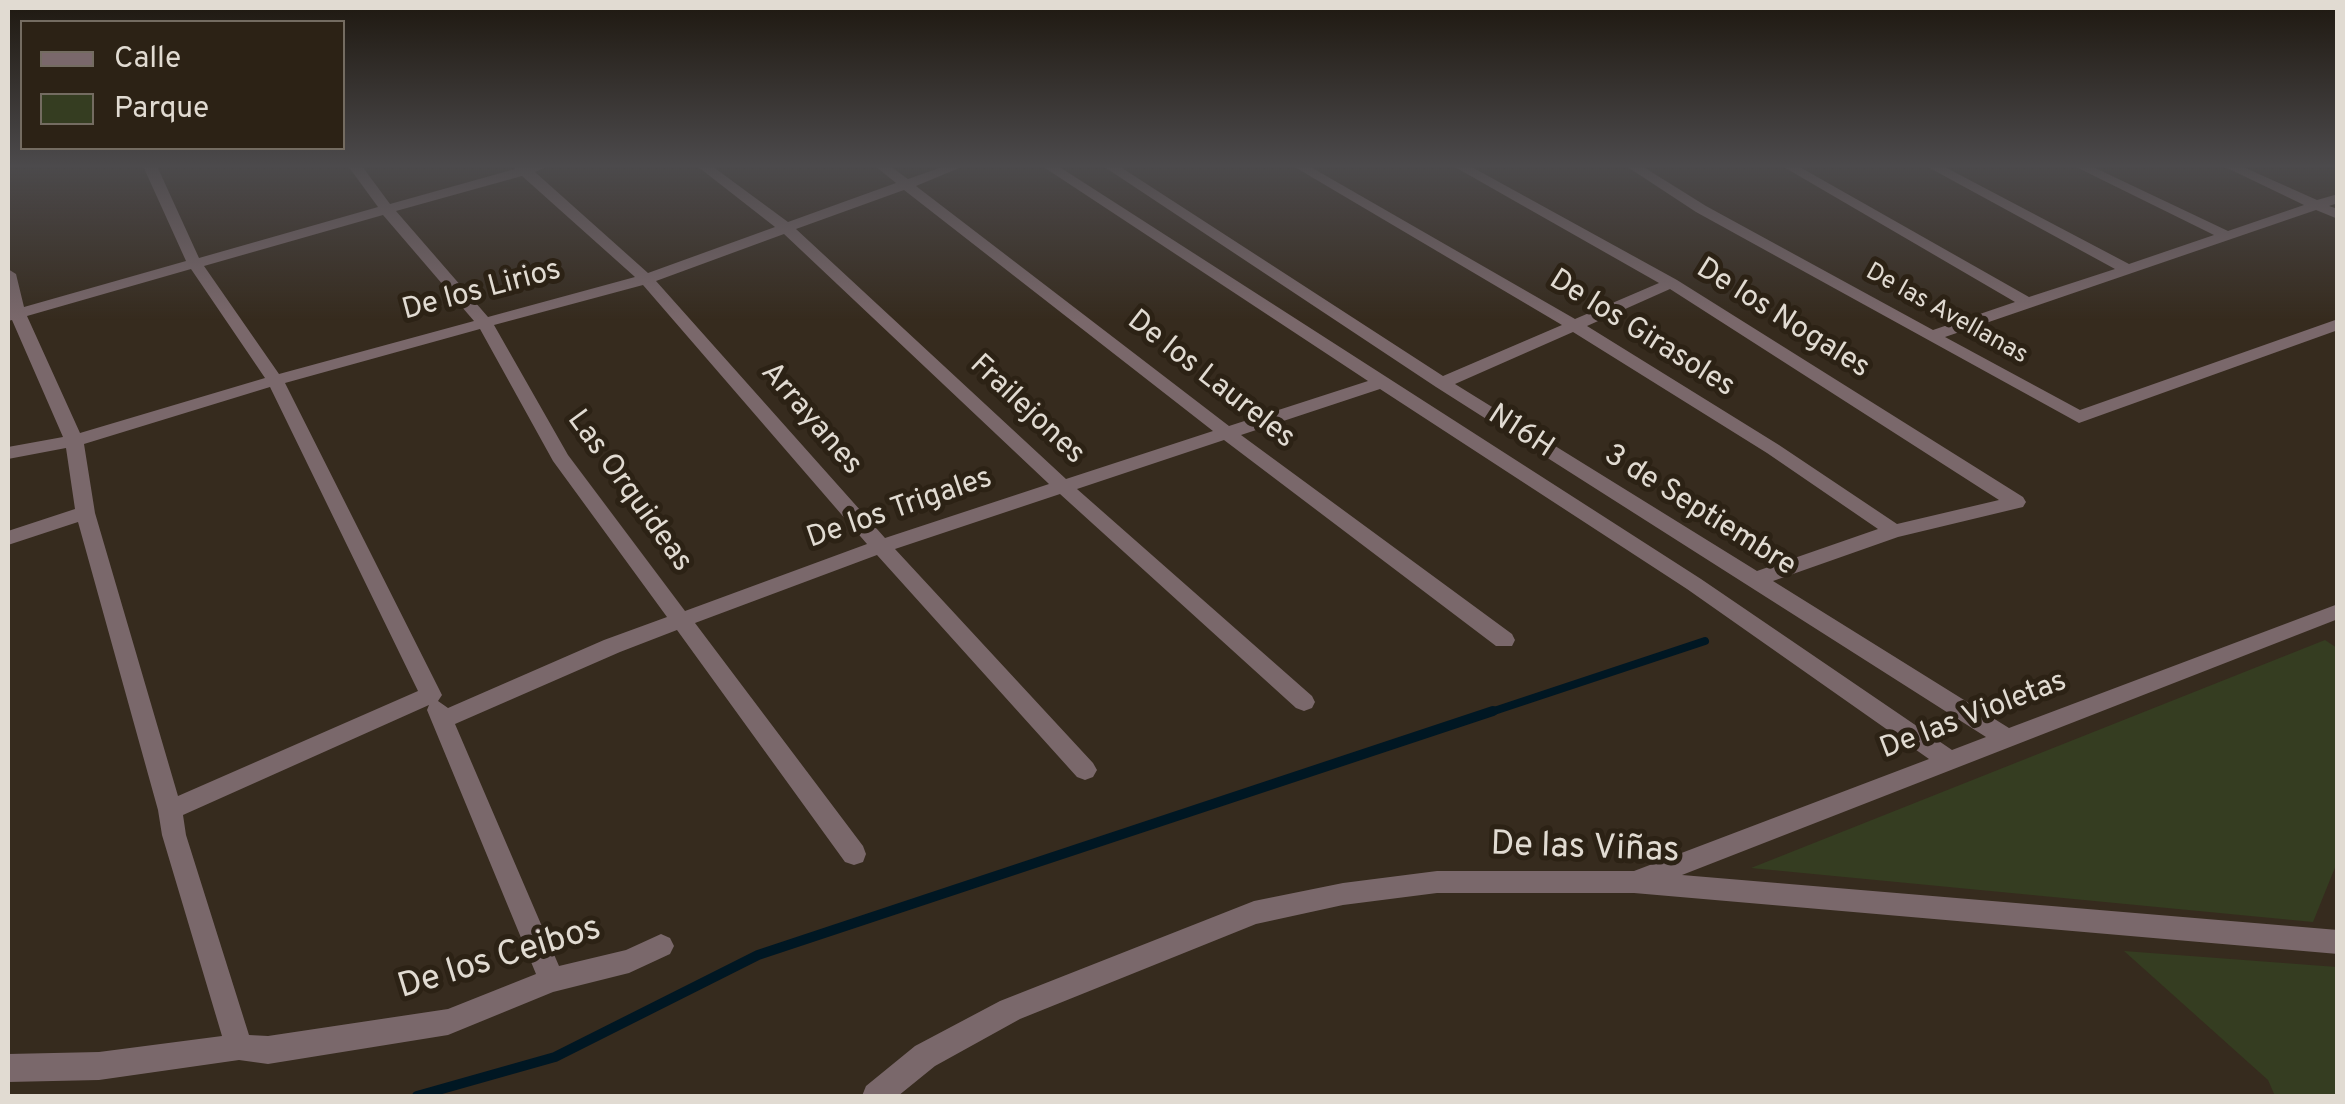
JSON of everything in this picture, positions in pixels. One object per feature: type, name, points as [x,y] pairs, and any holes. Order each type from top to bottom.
[{"type":"street","points":[[174,218],[194,261],[275,380],[443,720],[552,980]]},
{"type":"street","points":[[12,315],[359,218]]},
{"type":"street","name":"Las Orquideas","points":[[394,218],[484,322],[560,457],[854,854]]},
{"type":"street","name":"Arrayanes","points":[[577,218],[646,279],[880,546],[1085,770]]},
{"type":"street","name":"Frailejones","points":[[773,218],[1062,486],[1304,702]]},
{"type":"street","name":"De los Lirios","points":[[8,452],[74,442],[275,380],[646,279],[816,218]]},
{"type":"street","name":"De los Laureles","points":[[950,218],[1228,434],[1504,640]]},
{"type":"street","name":"N16H","points":[[1130,218],[1386,380],[1694,584],[1951,762]]},
{"type":"street","name":"3 de Septiembre","points":[[1189,218],[1442,383],[2008,739]]},
{"type":"street","name":"De los Girasoles","points":[[1389,218],[1574,325],[1774,450],[1894,531]]},
{"type":"street","name":"De los Nogales","points":[[1553,218],[1671,283],[2016,502],[1894,531]]},
{"type":"street","name":"De las Avellanas","points":[[1718,218],[2079,417],[2338,324]]},
{"type":"street","points":[[1879,218],[2026,302]]},
{"type":"street","points":[[2029,218],[2125,268]]},
{"type":"street","points":[[2188,218],[2224,235]]},
{"type":"street","points":[[1930,336],[2278,218]]},
{"type":"street","points":[[8,274],[12,315],[74,442],[84,513],[174,835],[239,1047]]},
{"type":"street","points":[[1442,383],[1671,283]]},
{"type":"street","name":"De los Trigales","points":[[443,720],[534,678],[880,546],[1386,380]]},
{"type":"street","points":[[8,538],[84,513]]},
{"type":"street","points":[[1754,580],[1894,531]]},
{"type":"street","name":"De las Violetas","points":[[1634,882],[2338,611]]},
{"type":"street","points":[[170,810],[431,695]]},
{"type":"street","name":"De las Viñas","points":[[876,1096],[925,1056],[1010,1010],[1254,913],[1342,894],[1437,882],[1634,882],[2336,940]]},
{"type":"street","name":"De los Ceibos","points":[[8,1068],[100,1066],[239,1047],[268,1050],[448,1022],[552,980],[628,961],[661,946]]},
{"type":"green space","points":[[2325,640],[2337,648],[2338,860],[2313,922],[1751,868]]},
{"type":"green space","points":[[2124,951],[2337,967],[2337,1096],[2275,1096],[2268,1080]]},
{"type":"waterway","points":[[1485,714],[1705,641]]},
{"type":"waterway","points":[[417,1096],[555,1057],[758,955],[1493,711]]}]
